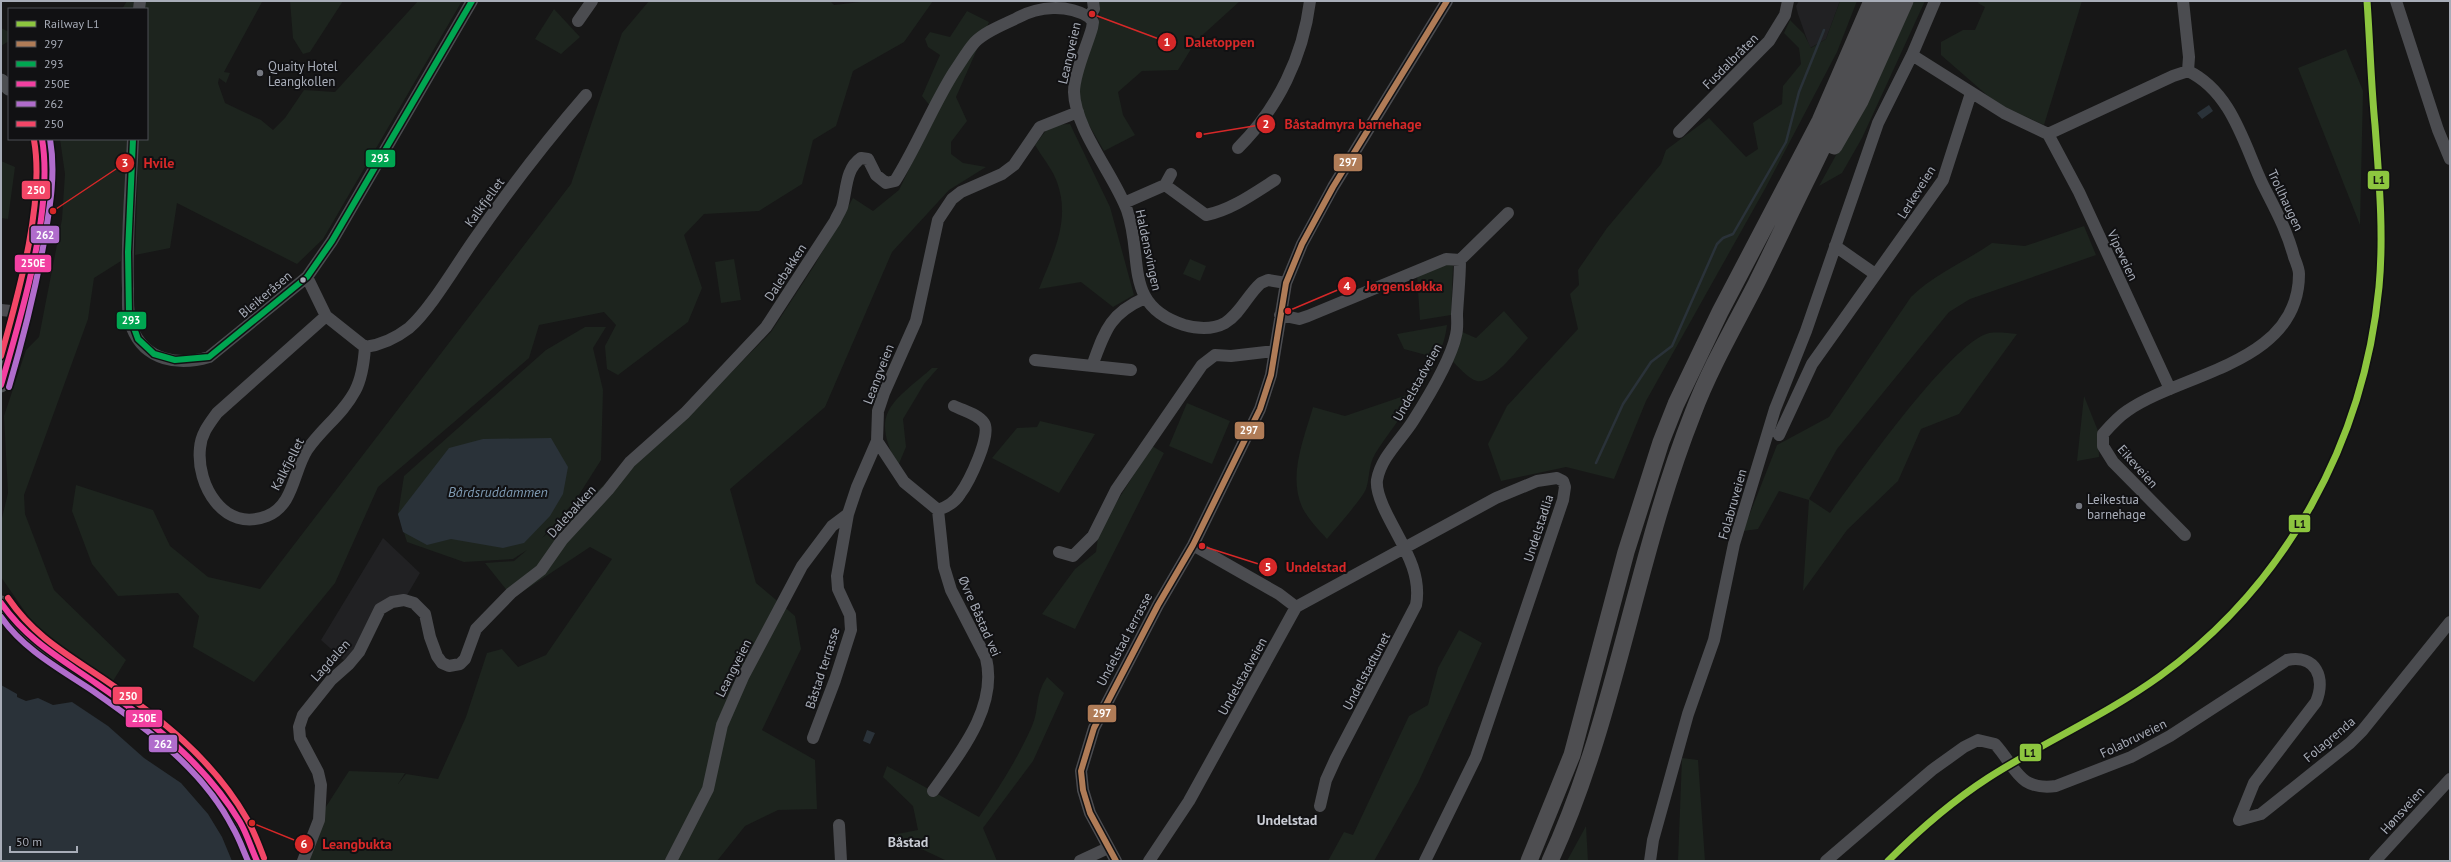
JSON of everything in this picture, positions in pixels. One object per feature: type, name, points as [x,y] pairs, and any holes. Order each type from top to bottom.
[{"type":"highway","points":[[1529,861],[1572,754],[1626,552],[1661,442],[1676,404],[1720,312],[1820,121],[1872,1]]},
{"type":"highway","points":[[1550,861],[1573,807],[1589,759],[1660,503],[1676,456],[1711,369],[1755,285],[1862,64],[1888,1]]},
{"type":"highway","points":[[1755,285],[1860,101],[1905,1]]},
{"type":"main road","points":[[1,385],[20,312],[43,207],[46,175],[42,140]]},
{"type":"main road","points":[[1,603],[15,622],[31,639],[148,719],[190,757],[229,805],[248,839],[257,861]]},
{"type":"street","name":"Bleikeråsen","points":[[133,140],[127,273],[129,318],[139,341],[151,352],[163,359],[176,362],[192,362],[209,357],[307,277],[332,241],[472,1]]},
{"type":"street","points":[[578,21],[592,1]]},
{"type":"street","name":"Leangveien","points":[[671,861],[708,789],[722,725],[743,677],[802,566],[832,526],[848,514],[857,487],[877,441],[878,411],[892,372],[916,321],[922,302],[934,232],[944,209],[961,192],[1002,174],[1014,165],[1040,127],[1078,112],[1074,91],[1092,28],[1092,22],[1089,17],[1094,9],[1093,1]]},
{"type":"street","points":[[1238,148],[1258,127],[1298,58],[1308,23],[1310,1]]},
{"type":"street","name":"Undelstad terrasse","points":[[1116,861],[1090,813],[1083,790],[1081,771],[1086,748],[1103,708],[1158,605],[1193,545],[1260,408],[1271,375],[1286,283],[1302,244],[1330,194],[1447,1]]},
{"type":"street","name":"Fusdalbråten","points":[[1679,132],[1769,41],[1785,15],[1788,1]]},
{"type":"street","points":[[1935,1],[1912,55],[2004,113],[2048,134],[2173,76],[2188,71],[2189,56],[2183,1]]},
{"type":"street","points":[[2396,1],[2438,130],[2450,159]]},
{"type":"street","points":[[1043,4],[1082,12],[1089,17]]},
{"type":"street","name":"Dalebakken","points":[[511,593],[541,570],[562,540],[608,490],[630,462],[685,414],[766,327],[835,221],[842,207],[846,186],[855,162],[861,158],[868,159],[880,180],[886,183],[895,181],[945,87],[975,42],[1043,4]]},
{"type":"street","name":"Folabruveien","points":[[1650,861],[1653,840],[1688,714],[1714,640],[1734,544],[1776,409],[1878,123],[1912,55]]},
{"type":"street","name":"Trollhaugen","points":[[2170,389],[2252,352],[2279,330],[2289,316],[2295,298],[2299,274],[2289,238],[2278,211],[2226,106],[2214,89],[2200,77],[2188,71]]},
{"type":"street","name":"Lerkeveien","points":[[1779,435],[1812,364],[1943,180],[1971,93]]},
{"type":"street","name":"Kalkfjellet","points":[[326,316],[233,398],[208,425],[201,443],[200,466],[204,483],[216,503],[228,515],[242,520],[253,519],[267,516],[283,504],[306,451],[355,391],[362,371],[365,347],[377,345],[394,338],[410,327],[426,308],[501,201],[586,95]]},
{"type":"street","name":"Haldensvingen","points":[[1078,112],[1124,203],[1135,238],[1139,282],[1145,298],[1158,314],[1168,320],[1204,329],[1219,326],[1232,318],[1261,282],[1268,280],[1286,283]]},
{"type":"street","name":"Vipeveien","points":[[2048,134],[2079,192],[2170,389]]},
{"type":"street","name":"Haldensvingen","points":[[1124,203],[1168,180],[1206,215],[1225,210],[1275,180]]},
{"type":"street","points":[[1280,315],[1299,319],[1446,259],[1460,260],[1508,213]]},
{"type":"street","points":[[1835,246],[1875,274]]},
{"type":"street","name":"Undelstadveien","points":[[1404,548],[1386,512],[1377,482],[1385,460],[1413,421],[1447,363],[1453,347],[1457,334],[1460,260]]},
{"type":"street","points":[[307,277],[326,316],[365,347]]},
{"type":"street","points":[[1092,366],[1110,323],[1120,311],[1145,298]]},
{"type":"street","points":[[1,310],[20,312]]},
{"type":"street","points":[[1059,552],[1072,556],[1093,536],[1116,490],[1202,365],[1215,355],[1231,356],[1274,350]]},
{"type":"street","points":[[1035,360],[1131,370]]},
{"type":"street","name":"Eikeveien","points":[[2170,389],[2127,411],[2103,434],[2103,446],[2113,462],[2185,535]]},
{"type":"street","points":[[877,441],[904,482],[938,510],[949,505],[961,493],[984,443],[987,432],[984,423],[978,417],[954,406]]},
{"type":"street","name":"Undelstadlia","points":[[1296,607],[1313,595],[1496,498],[1537,481],[1557,478],[1563,481],[1565,487],[1563,500],[1476,757],[1426,861]]},
{"type":"street","name":"Øvre Båstad vei","points":[[933,791],[963,749],[978,716],[989,683],[986,658],[951,590],[944,567],[938,510]]},
{"type":"street","name":"Båstad terrasse","points":[[813,738],[835,680],[851,630],[850,615],[838,589],[837,576],[848,514]]},
{"type":"street","points":[[1193,545],[1279,594],[1296,607]]},
{"type":"street","name":"Undelstadtunet","points":[[1320,806],[1326,780],[1336,758],[1416,604],[1418,593],[1417,581],[1404,548]]},
{"type":"street","name":"Lagdalen","points":[[302,861],[319,820],[321,785],[318,772],[300,738],[299,727],[303,715],[331,680],[349,664],[359,652],[380,609],[392,602],[404,600],[421,608],[425,614],[437,656],[442,663],[455,666],[465,660],[476,630],[511,593]]},
{"type":"street","name":"Undelstadveien","points":[[1149,861],[1189,801],[1296,607]]},
{"type":"street","name":"Folagrenda","points":[[2239,820],[2261,814],[2350,743],[2362,731],[2450,622]]},
{"type":"street","name":"Folabruveien","points":[[1826,861],[1932,770],[1971,743],[1978,740],[1995,744],[2017,775],[2027,784],[2045,788],[2056,786],[2131,757],[2170,736],[2287,660],[2297,658],[2306,661],[2320,674],[2321,689],[2316,702],[2254,783],[2239,820]]},
{"type":"street","name":"Hønsveien","points":[[2375,861],[2450,779]]},
{"type":"street","points":[[839,825],[841,861]]},
{"type":"street","points":[[1080,861],[1108,848]]},
{"type":"shaded area","points":[[127,1],[135,1],[135,8],[123,8]]},
{"type":"shaded area","points":[[144,1],[262,2],[224,72],[230,73],[226,83],[219,78],[218,83],[225,103],[261,120],[273,130],[285,118],[304,90],[335,92],[418,1],[462,1],[323,239],[297,264],[177,203],[170,248],[135,255],[139,140],[148,140],[148,8],[144,8]]},
{"type":"shaded area","points":[[290,1],[343,1],[310,52],[303,54],[293,38]]},
{"type":"shaded area","points":[[649,1],[830,1],[834,5],[870,1],[933,1],[904,42],[853,71],[836,126],[813,140],[802,184],[759,211],[704,214],[684,235],[702,288],[688,322],[618,375],[607,369],[605,346],[616,325],[604,312],[539,325],[529,358],[378,487],[335,583],[254,682],[193,647],[199,616],[178,593],[118,596],[92,564],[72,511],[76,485],[153,510],[170,546],[208,577],[260,589],[571,184],[622,33]]},
{"type":"shaded area","points":[[1099,1],[1240,1],[1196,41],[1178,70],[1142,71],[1118,92],[1123,115],[1135,135],[1104,151],[1077,104],[1078,82],[1100,16]]},
{"type":"shaded area","points":[[1799,1],[1840,1],[1826,39],[1810,48],[1796,6]]},
{"type":"shaded area","points":[[1840,1],[1857,1],[1837,52],[1766,187],[1646,401],[1614,479],[1566,467],[1501,481],[1488,444],[1507,406],[1578,329],[1570,294],[1579,285],[1578,270],[1607,228],[1661,164],[1666,150],[1709,118],[1746,157],[1758,149],[1753,123],[1782,104],[1783,86],[1801,64],[1799,48],[1784,33],[1790,20],[1804,34],[1811,48],[1826,39]]},
{"type":"shaded area","points":[[1911,1],[1925,1],[1862,138],[1842,173],[1819,186],[1852,126]]},
{"type":"shaded area","points":[[1979,1],[2082,1],[2044,125],[1996,103],[1941,55],[1941,42],[1963,30],[1975,30],[1985,7],[1978,3]]},
{"type":"shaded area","points":[[554,9],[580,37],[561,54],[535,39]]},
{"type":"shaded area","points":[[967,11],[989,22],[956,97],[967,121],[951,142],[951,154],[963,163],[986,167],[949,190],[892,252],[825,407],[730,489],[756,583],[795,616],[801,649],[762,730],[815,760],[817,809],[778,810],[745,826],[717,861],[297,861],[320,816],[349,771],[405,773],[398,784],[406,774],[438,779],[466,717],[487,653],[502,649],[518,667],[546,655],[612,559],[590,547],[513,598],[485,563],[514,561],[527,550],[513,559],[464,562],[407,542],[398,514],[404,476],[546,350],[585,327],[606,327],[593,348],[603,390],[601,460],[575,501],[542,538],[708,396],[771,332],[814,266],[853,198],[873,211],[899,190],[936,113],[922,96],[940,55],[928,47],[925,39],[930,32],[950,37]]},
{"type":"shaded area","points":[[1,28],[8,32],[8,42],[1,46]]},
{"type":"shaded area","points":[[2346,49],[2363,91],[2360,225],[2298,68]]},
{"type":"shaded area","points":[[1070,124],[1110,207],[1134,295],[1113,307],[1081,282],[1039,289],[1055,250],[1061,224],[1062,210],[1061,196],[1055,177],[1035,145],[1050,125]]},
{"type":"shaded area","points":[[60,140],[128,140],[121,261],[94,278],[88,319],[24,495],[25,514],[54,590],[126,660],[113,681],[47,637],[28,616],[1,577],[1,522],[8,493],[4,416],[26,350],[39,337],[62,219],[65,174]]},
{"type":"shaded area","points":[[1,161],[15,167],[8,219],[1,218]]},
{"type":"shaded area","points":[[2084,226],[2096,255],[1970,299],[1949,312],[1837,449],[1809,499],[1830,513],[1905,413],[1929,384],[1952,360],[1972,342],[1989,333],[2017,334],[1959,414],[1921,429],[1898,481],[1847,530],[1803,591],[1809,500],[1779,491],[1758,529],[1743,531],[1777,445],[1829,417],[1911,297],[1920,289],[1992,243],[2025,246]]},
{"type":"shaded area","points":[[734,259],[741,300],[721,303],[715,262]]},
{"type":"shaded area","points":[[1190,259],[1206,266],[1200,281],[1183,274]]},
{"type":"shaded area","points":[[1448,264],[1453,266],[1451,315],[1420,320],[1417,275]]},
{"type":"shaded area","points":[[1504,311],[1528,338],[1497,372],[1483,381],[1474,380],[1466,375],[1450,359],[1460,331],[1476,338]]},
{"type":"shaded area","points":[[1447,325],[1444,341],[1429,375],[1373,458],[1364,494],[1327,539],[1304,511],[1298,495],[1297,470],[1299,457],[1313,407],[1345,416],[1407,395],[1425,365],[1426,355],[1404,349],[1397,334]]},
{"type":"shaded area","points":[[932,368],[938,368],[924,384],[903,419],[906,447],[898,466],[889,448],[885,433],[885,420],[889,410],[896,400]]},
{"type":"shaded area","points":[[2084,396],[2098,431],[2099,457],[2077,461]]},
{"type":"shaded area","points":[[1187,403],[1230,421],[1212,464],[1169,446]]},
{"type":"shaded area","points":[[1040,421],[1095,434],[1059,493],[992,458],[1017,428],[1037,427]]},
{"type":"shaded area","points":[[1152,446],[1164,453],[1075,629],[1042,614],[1075,569],[1096,552],[1099,530]]},
{"type":"shaded area","points":[[383,538],[420,573],[403,602],[391,603],[348,664],[321,640]]},
{"type":"shaded area","points":[[1459,630],[1482,643],[1418,783],[1374,861],[1328,861],[1344,832],[1353,835],[1409,716],[1428,705],[1438,668]]},
{"type":"shaded area","points":[[1047,677],[1064,693],[1033,761],[983,828],[997,861],[947,861],[892,835],[918,830],[913,806],[883,777],[887,766],[979,817],[1008,773],[1027,738],[1036,714],[1040,691]]},
{"type":"shaded area","points":[[1682,758],[1698,760],[1705,861],[1678,861]]},
{"type":"shaded area","points":[[1586,826],[1588,861],[1567,861]]},
{"type":"water","points":[[2209,105],[2213,111],[2202,119],[2197,113]]},
{"type":"water","name":"Bårdsruddammen","points":[[551,438],[568,467],[563,494],[550,516],[524,543],[503,548],[451,539],[427,545],[403,532],[398,514],[449,448],[483,439]]},
{"type":"water","points":[[1,685],[17,694],[17,697],[26,701],[38,698],[53,705],[72,702],[108,726],[144,758],[181,783],[208,814],[222,837],[232,861],[1,861]]},
{"type":"water","points":[[867,730],[875,733],[870,744],[863,741]]},
{"type":"waterway","points":[[1596,463],[1623,404],[1651,362],[1672,346],[1717,244],[1723,238],[1733,234],[1786,142],[1799,92],[1824,30]]},
{"type":"rail line","name":"L1","points":[[1888,861],[1936,817],[1974,787],[2031,752],[2097,716],[2139,690],[2160,676],[2205,640],[2245,599],[2281,554],[2311,506],[2336,454],[2356,400],[2370,344],[2379,287],[2381,247],[2380,206],[2367,1]]},
{"type":"transit line","name":"293","points":[[133,140],[128,252],[129,314],[138,339],[154,354],[175,360],[209,357],[307,277],[332,241],[472,1]]},
{"type":"transit line","name":"297","points":[[1116,861],[1090,813],[1083,790],[1081,771],[1094,728],[1158,605],[1193,545],[1260,409],[1271,375],[1286,283],[1302,244],[1333,187],[1447,1]]},
{"type":"transit line","name":"250","points":[[1,356],[22,277],[33,220],[36,191],[34,140]]},
{"type":"transit line","name":"250E","points":[[1,385],[18,328],[34,262],[40,229],[45,167],[42,140]]},
{"type":"transit line","name":"262","points":[[9,387],[33,297],[46,229],[52,178],[52,152],[50,140]]},
{"type":"transit line","name":"250","points":[[8,598],[28,623],[51,643],[164,723],[201,758],[233,797],[250,824],[264,858]]},
{"type":"transit line","name":"250E","points":[[1,603],[22,628],[45,648],[138,713],[194,763],[211,781],[240,822],[257,861]]},
{"type":"transit line","name":"262","points":[[1,617],[20,639],[43,658],[93,691],[153,735],[172,751],[206,787],[221,807],[235,832],[248,861]]},
{"type":"place","name":"Daletoppen","points":[[1092,14]]},
{"type":"place","name":"Quaity Hotel Leangkollen","points":[[260,73]]},
{"type":"place","name":"Båstadmyra barnehage","points":[[1199,135]]},
{"type":"place","name":"Hvile","points":[[53,211]]},
{"type":"place","name":"Jørgensløkka","points":[[1288,311]]},
{"type":"place","name":"Leikestua barnehage","points":[[2079,506]]},
{"type":"place","name":"Undelstad","points":[[1202,546]]},
{"type":"place","name":"Leangbukta","points":[[252,823]]},
{"type":"district","name":"Undelstad","points":[[1287,820]]},
{"type":"district","name":"Båstad","points":[[908,842]]}]
